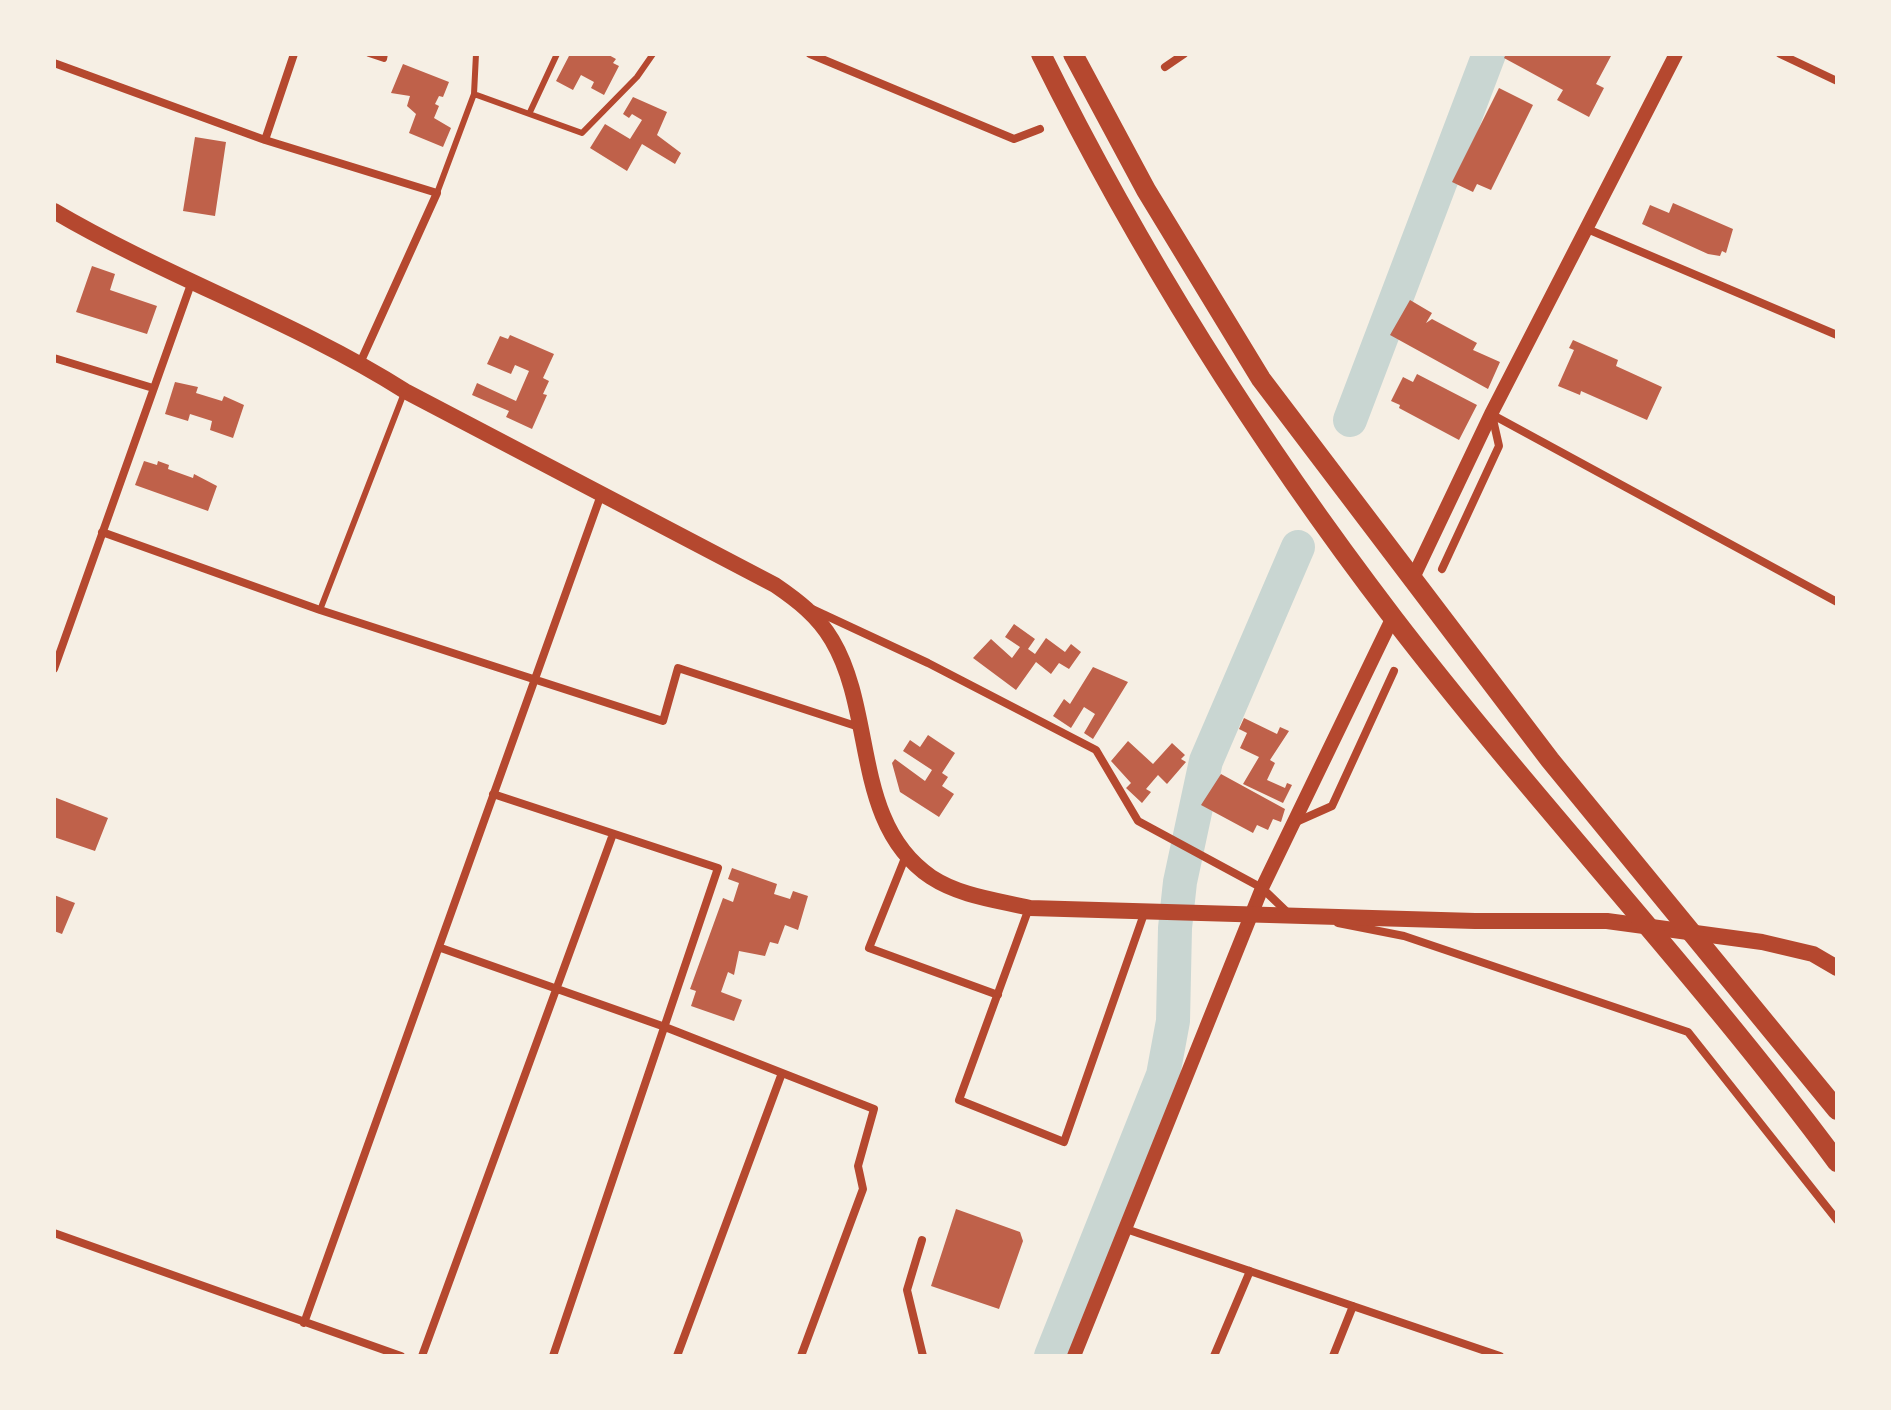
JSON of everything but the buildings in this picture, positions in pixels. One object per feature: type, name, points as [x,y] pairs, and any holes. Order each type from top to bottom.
[{"type":"highway","points":[[1041,54],[1083,136],[1170,286],[1254,420],[1393,617],[1837,1162]]},
{"type":"highway","points":[[1073,54],[1146,190],[1261,379],[1550,760],[1837,1110]]},
{"type":"main road","points":[[54,211],[191,284],[360,363],[405,391],[775,585],[804,605],[832,640],[847,676],[881,812],[893,837],[930,876],[963,893],[1030,908],[1475,921],[1607,921],[1762,942],[1813,954],[1837,968]]},
{"type":"street","points":[[265,140],[294,54]]},
{"type":"street","points":[[810,54],[1014,139],[1040,129]]},
{"type":"street","points":[[1165,67],[1184,54]]},
{"type":"street","points":[[1412,580],[1491,414],[1676,54]]},
{"type":"street","points":[[1780,54],[1837,81]]},
{"type":"street","points":[[54,63],[265,140],[437,193],[360,363]]},
{"type":"street","points":[[1585,228],[1837,335]]},
{"type":"street","points":[[54,669],[191,284]]},
{"type":"street","points":[[54,358],[153,388]]},
{"type":"street","points":[[1442,569],[1499,446],[1491,414]]},
{"type":"street","points":[[1491,414],[1837,602]]},
{"type":"street","points":[[304,1323],[602,492]]},
{"type":"street","points":[[102,532],[320,610],[663,721],[678,668],[859,727]]},
{"type":"street","points":[[804,605],[928,663],[1096,750],[1138,821],[1262,888],[1287,914],[1404,936],[1688,1032],[1837,1220]]},
{"type":"street","points":[[1074,1356],[1262,888],[1393,617]]},
{"type":"street","points":[[1296,822],[1332,806],[1394,671]]},
{"type":"street","points":[[493,794],[718,868],[553,1356]]},
{"type":"street","points":[[422,1356],[613,834]]},
{"type":"street","points":[[907,853],[869,948],[998,995]]},
{"type":"street","points":[[1030,908],[959,1100],[1064,1142],[1150,912]]},
{"type":"street","points":[[441,948],[665,1027],[874,1109],[858,1166],[863,1189],[801,1356]]},
{"type":"street","points":[[677,1356],[782,1073]]},
{"type":"street","points":[[1126,1229],[1500,1356]]},
{"type":"street","points":[[54,1233],[401,1356]]},
{"type":"street","points":[[922,1240],[907,1290],[923,1356]]},
{"type":"street","points":[[1214,1356],[1250,1271]]},
{"type":"street","points":[[1333,1356],[1353,1306]]},
{"type":"lane","points":[[369,54],[384,59],[385,54]]},
{"type":"lane","points":[[437,193],[474,94],[476,54]]},
{"type":"lane","points":[[530,112],[557,54]]},
{"type":"lane","points":[[474,94],[582,133],[637,77],[653,54]]},
{"type":"lane","points":[[320,610],[405,391]]},
{"type":"waterway","points":[[1350,420],[1489,54]]},
{"type":"waterway","points":[[1051,1356],[1163,1075],[1173,1021],[1175,928],[1180,882],[1206,761],[1298,547]]}]
